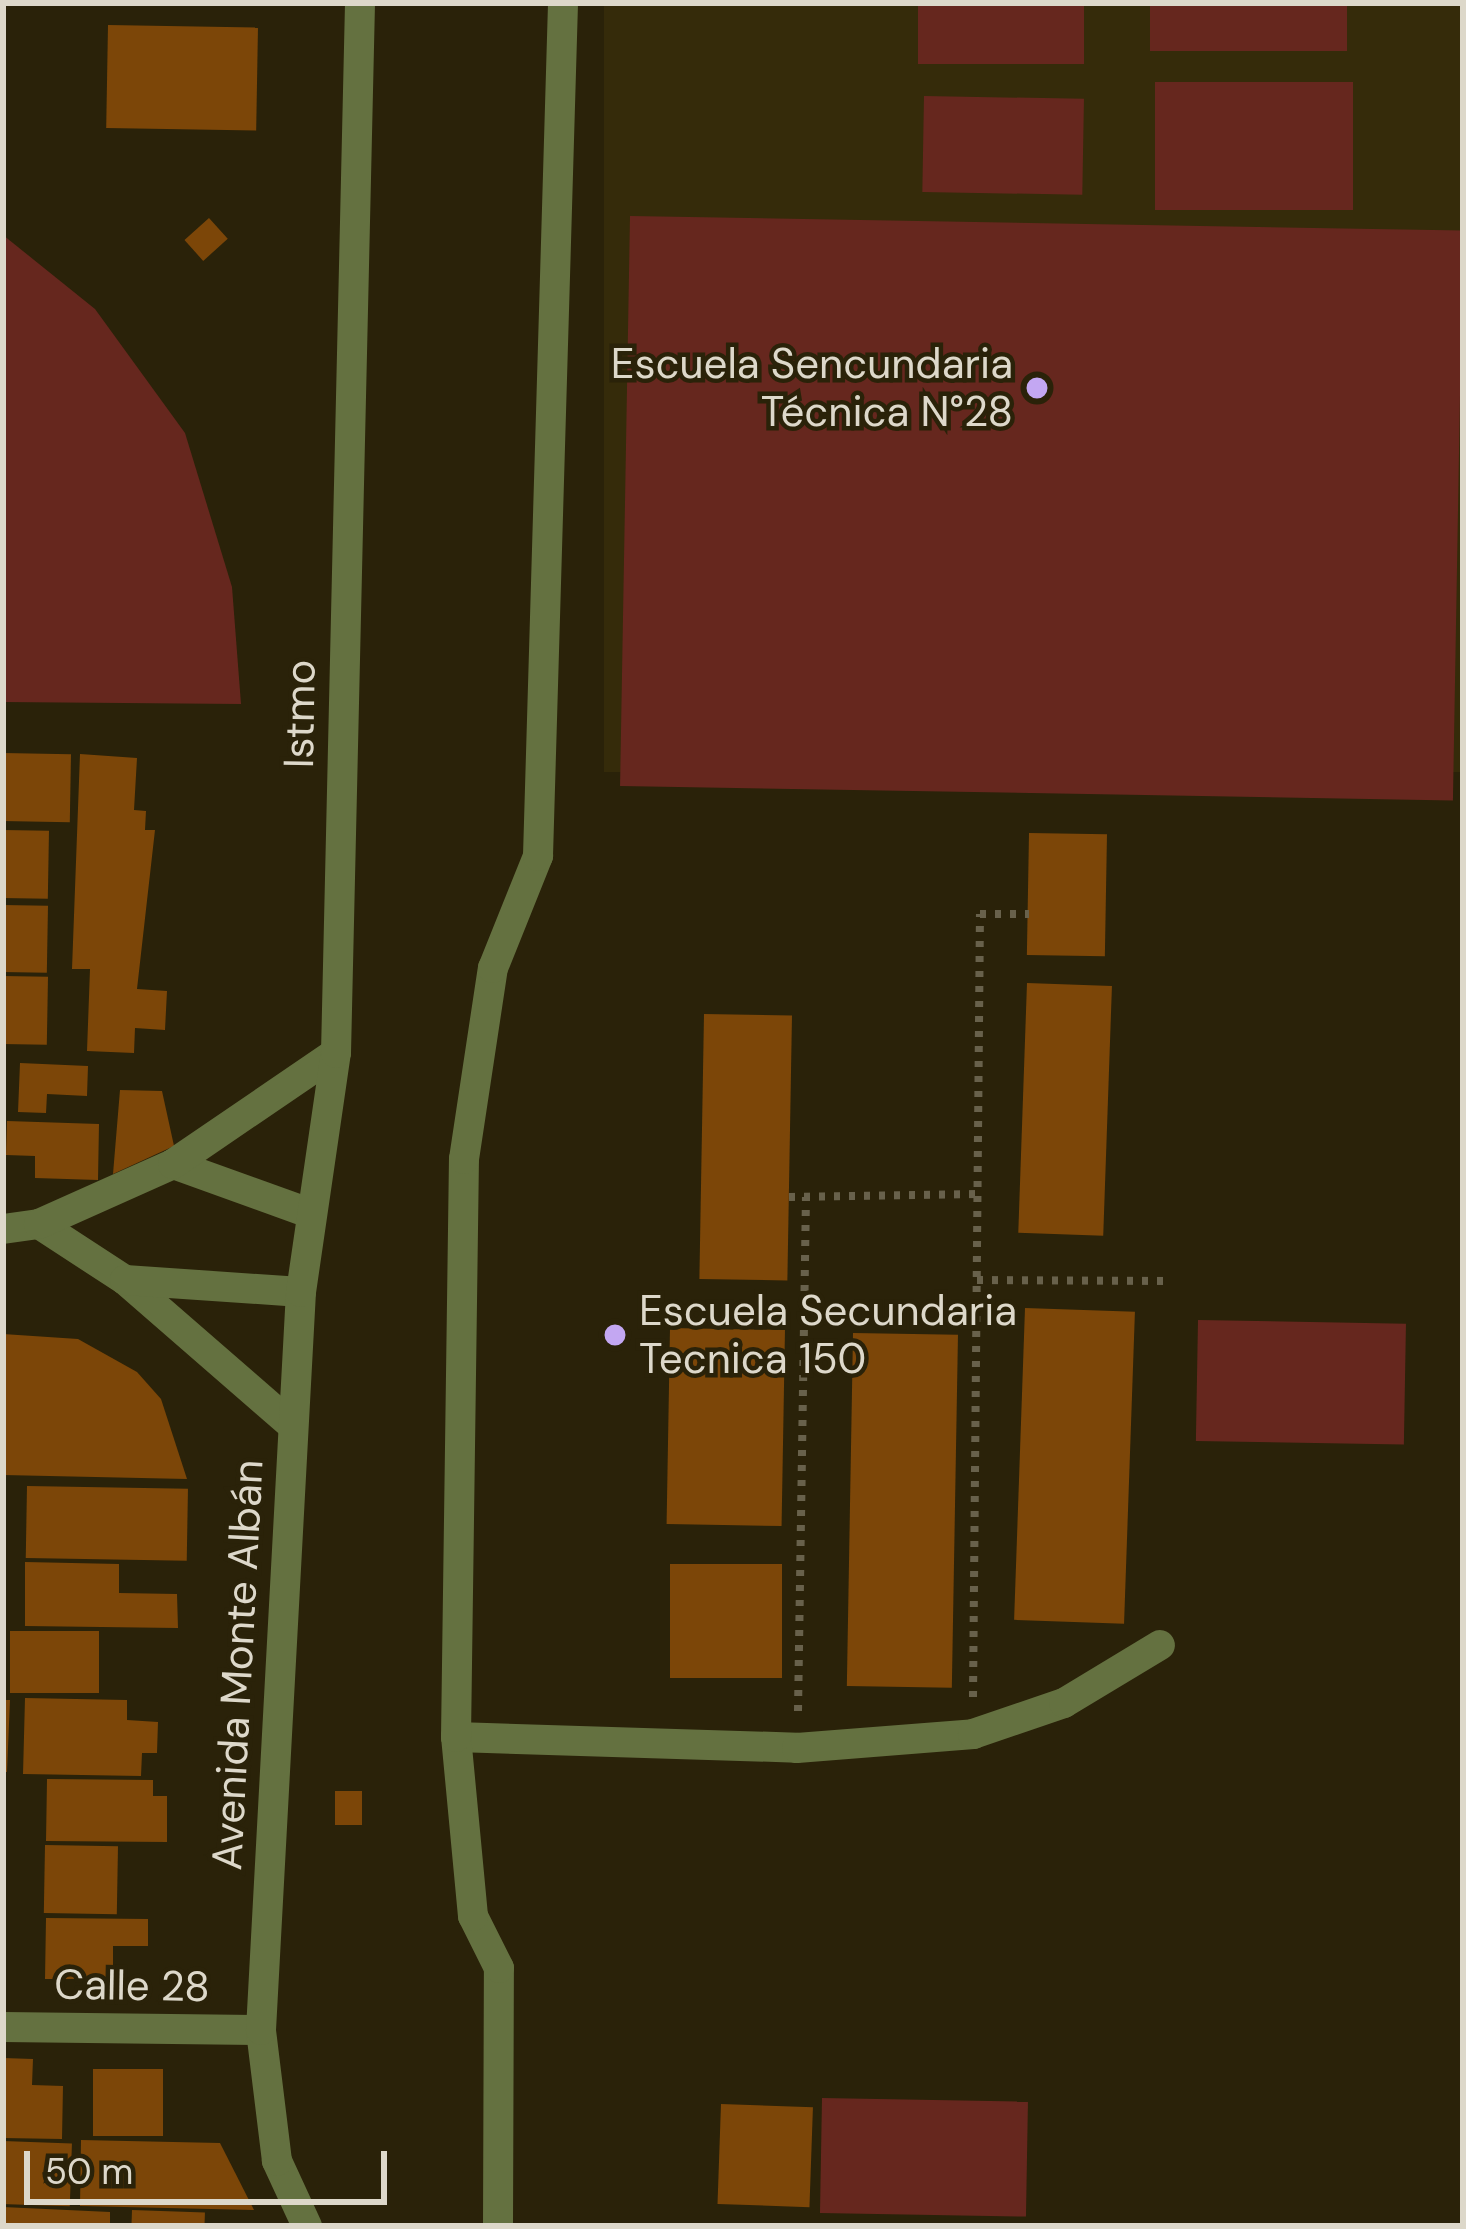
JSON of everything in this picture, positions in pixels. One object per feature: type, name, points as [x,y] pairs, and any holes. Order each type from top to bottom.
[{"type":"street","name":"Istmo","points":[[292,1425],[309,1213],[336,1053],[360,3]]},
{"type":"street","points":[[498,2226],[499,1968],[473,1916],[456,1737],[464,1159],[493,968],[538,856],[563,3]]},
{"type":"street","points":[[3,1229],[38,1224],[173,1164],[336,1053]]},
{"type":"street","points":[[173,1164],[309,1213]]},
{"type":"street","name":"Avenida Monte Albán","points":[[38,1224],[125,1280],[292,1425],[261,2030],[277,2161],[307,2226]]},
{"type":"street","points":[[125,1280],[301,1292]]},
{"type":"street","points":[[456,1737],[797,1748],[973,1734],[1064,1702],[1160,1645]]},
{"type":"street","name":"Calle 28","points":[[3,2027],[261,2030]]},
{"type":"path","points":[[973,1734],[980,914],[1029,914]]},
{"type":"path","points":[[789,1197],[978,1194]]},
{"type":"path","points":[[797,1748],[806,1196]]},
{"type":"path","points":[[977,1280],[1169,1281]]},
{"type":"shaded area","name":"Escuela Sencundaria Técnica N°28","points":[[604,3],[1463,3],[1463,772],[604,772]]},
{"type":"shaded area","points":[[918,3],[1084,3],[1084,64],[918,64]]},
{"type":"shaded area","points":[[1150,3],[1347,3],[1347,51],[1150,51]]},
{"type":"shaded area","points":[[1155,82],[1353,82],[1353,210],[1155,210]]},
{"type":"shaded area","points":[[924,96],[1084,99],[1082,195],[922,192]]},
{"type":"shaded area","name":"Escuela Sencundaria Técnica N°28","points":[[630,216],[1463,231],[1453,800],[620,786]]},
{"type":"shaded area","points":[[3,235],[95,309],[185,433],[232,587],[241,704],[3,702]]},
{"type":"shaded area","points":[[1198,1320],[1406,1324],[1404,1445],[1196,1441]]},
{"type":"shaded area","points":[[822,2098],[1028,2102],[1026,2217],[820,2213]]},
{"type":"building","points":[[108,25],[258,28],[256,131],[106,128]]},
{"type":"building","points":[[209,218],[228,239],[203,261],[184,240]]},
{"type":"building","points":[[3,753],[71,754],[70,822],[3,821]]},
{"type":"building","points":[[80,754],[137,758],[134,810],[146,811],[145,830],[155,830],[137,989],[167,991],[165,1030],[135,1028],[134,1053],[87,1051],[90,969],[72,969]]},
{"type":"building","points":[[3,830],[49,831],[48,899],[3,898]]},
{"type":"building","points":[[1029,833],[1107,834],[1105,956],[1027,955]]},
{"type":"building","points":[[3,905],[48,906],[47,973],[3,972]]},
{"type":"building","points":[[3,976],[48,977],[47,1045],[3,1044]]},
{"type":"building","points":[[1027,983],[1112,986],[1103,1236],[1018,1233]]},
{"type":"building","points":[[704,1014],[792,1016],[787,1280],[699,1279]]},
{"type":"building","points":[[20,1063],[88,1066],[87,1096],[47,1094],[46,1113],[18,1112]]},
{"type":"building","points":[[120,1090],[162,1091],[174,1146],[113,1174]]},
{"type":"building","points":[[7,1121],[99,1124],[98,1180],[35,1178],[35,1156],[6,1155]]},
{"type":"building","points":[[1025,1308],[1135,1312],[1124,1624],[1014,1620]]},
{"type":"building","points":[[670,1328],[785,1330],[782,1526],[667,1524]]},
{"type":"building","points":[[853,1333],[958,1335],[952,1688],[847,1686]]},
{"type":"building","points":[[3,1334],[78,1339],[137,1372],[161,1399],[187,1479],[3,1475]]},
{"type":"building","points":[[27,1486],[188,1489],[187,1561],[26,1558]]},
{"type":"building","points":[[25,1562],[119,1564],[119,1593],[177,1594],[178,1628],[25,1626]]},
{"type":"building","points":[[670,1564],[782,1564],[782,1678],[670,1678]]},
{"type":"building","points":[[10,1631],[99,1631],[99,1693],[10,1693]]},
{"type":"building","points":[[25,1698],[127,1700],[127,1720],[158,1722],[157,1753],[142,1753],[141,1776],[23,1774]]},
{"type":"building","points":[[3,1700],[10,1700],[7,1772],[3,1772]]},
{"type":"building","points":[[47,1779],[153,1780],[153,1796],[167,1796],[167,1842],[46,1841]]},
{"type":"building","points":[[335,1791],[362,1791],[362,1825],[335,1825]]},
{"type":"building","points":[[45,1845],[118,1846],[117,1914],[44,1913]]},
{"type":"building","points":[[46,1918],[148,1919],[148,1946],[113,1946],[113,1979],[45,1979]]},
{"type":"building","points":[[3,2058],[33,2059],[32,2085],[63,2086],[62,2139],[3,2138]]},
{"type":"building","points":[[93,2069],[163,2069],[163,2136],[93,2136]]},
{"type":"building","points":[[721,2104],[813,2107],[809,2207],[718,2204]]},
{"type":"building","points":[[81,2140],[220,2143],[254,2210],[80,2206]]},
{"type":"building","points":[[3,2141],[72,2143],[70,2206],[3,2204]]},
{"type":"building","points":[[3,2207],[110,2212],[110,2226],[3,2226]]},
{"type":"building","points":[[132,2210],[205,2213],[204,2226],[131,2226]]},
{"type":"place","name":"Escuela Sencundaria Técnica N°28","points":[[1037,388]]},
{"type":"place","name":"Escuela Secundaria Tecnica 150","points":[[615,1335]]}]
